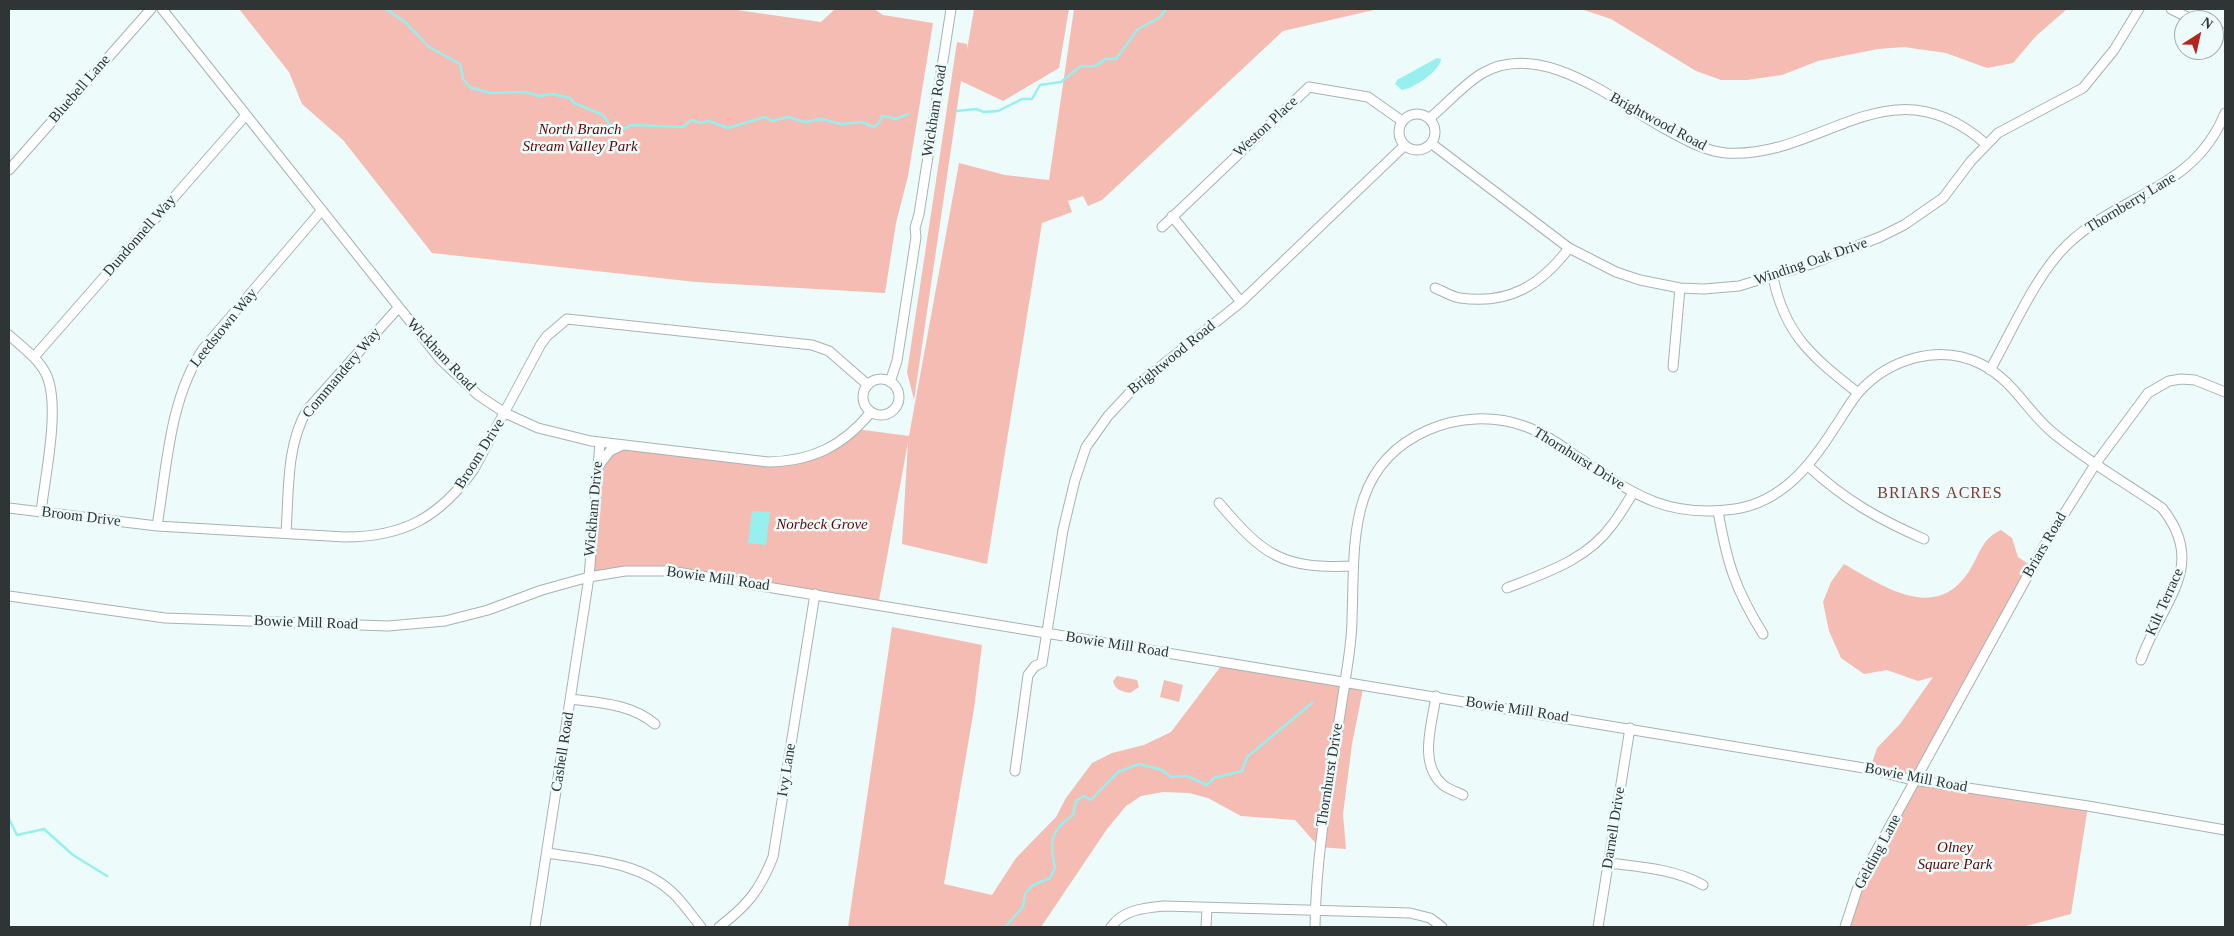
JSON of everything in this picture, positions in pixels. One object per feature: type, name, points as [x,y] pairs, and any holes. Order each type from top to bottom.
[{"type":"street","name":"Bluebell Lane","points":[[9,170],[151,9]]},
{"type":"street","name":"Wickham Road","points":[[162,9],[398,308],[460,380],[505,414],[526,424],[553,433],[600,442],[768,462],[788,462],[810,458],[834,445],[856,429],[871,412]]},
{"type":"street","name":"Wickham Road","points":[[890,382],[897,361],[916,237],[920,233],[922,218],[920,214],[951,9]]},
{"type":"street","name":"Winding Oak Drive","points":[[1432,144],[1569,248],[1616,272],[1640,280],[1680,288],[1704,289],[1740,286],[1773,277],[1880,237],[1904,225],[1943,198],[1986,144],[2014,123],[2084,88],[2114,50],[2139,9]]},
{"type":"street","name":"Brightwood Road","points":[[1430,118],[1482,74],[1498,66],[1518,62],[1540,64],[1562,71],[1664,128],[1697,145],[1719,152],[1759,153],[1777,148],[1856,117],[1880,111],[1910,110],[1943,117],[1969,129],[1986,144]]},
{"type":"street","name":"Weston Place","points":[[1162,227],[1309,88],[1368,97],[1402,121]]},
{"type":"street","name":"Thornberry Lane","points":[[1990,370],[2042,278],[2060,252],[2096,221],[2161,186],[2188,167],[2212,138],[2225,113]]},
{"type":"street","points":[[1414,114],[1423,114],[1430,118],[1436,130],[1432,144],[1420,150],[1411,150],[1404,146],[1399,136],[1402,121],[1414,114]]},
{"type":"street","name":"Dundonnell Way","points":[[34,357],[246,115]]},
{"type":"street","name":"Brightwood Road","points":[[1015,771],[1028,675],[1035,666],[1042,663],[1063,530],[1075,480],[1086,447],[1108,416],[1135,387],[1241,302],[1404,146]]},
{"type":"street","name":"Leedstown Way","points":[[157,526],[176,412],[183,385],[191,367],[203,349],[322,210]]},
{"type":"street","points":[[1172,216],[1241,302]]},
{"type":"street","points":[[1435,288],[1459,298],[1479,299],[1498,297],[1524,290],[1547,275],[1569,248]]},
{"type":"street","points":[[1773,277],[1778,303],[1798,338],[1826,368],[1858,393]]},
{"type":"street","points":[[1673,367],[1680,288]]},
{"type":"street","name":"Commandery Way","points":[[286,532],[293,447],[300,422],[307,410],[398,308]]},
{"type":"street","name":"Broom Drive","points":[[9,508],[157,526],[370,537],[392,533],[416,524],[434,512],[462,486],[505,414],[547,336],[567,320],[812,345],[829,351],[868,385]]},
{"type":"street","points":[[9,335],[34,357],[49,381],[53,408],[41,512]]},
{"type":"street","name":"Thornhurst Drive","points":[[1315,927],[1318,852],[1345,681],[1352,623],[1354,532],[1360,503],[1375,473],[1389,455],[1403,444],[1432,428],[1448,423],[1478,418],[1506,421],[1528,427],[1549,438],[1633,493],[1676,510],[1718,511],[1743,507],[1765,500],[1790,484],[1818,455],[1858,393],[1888,368],[1922,356],[1941,354],[1958,357],[1990,370],[2014,388],[2052,433],[2096,463]]},
{"type":"street","points":[[876,380],[890,382],[895,385],[899,396],[897,407],[888,414],[871,412],[863,400],[868,385],[876,380]]},
{"type":"street","name":"Briars Road","points":[[1917,779],[2044,546],[2096,463],[2142,399],[2158,386],[2169,381],[2195,380],[2225,392]]},
{"type":"street","name":"Wickham Drive","points":[[589,577],[600,442]]},
{"type":"street","points":[[598,467],[610,451],[622,445]]},
{"type":"street","name":"Kilt Terrace","points":[[2096,463],[2162,508],[2174,524],[2182,543],[2183,560],[2180,578],[2154,627],[2141,660]]},
{"type":"street","points":[[1808,466],[1836,492],[1863,510],[1924,539]]},
{"type":"street","points":[[1507,588],[1564,565],[1585,552],[1611,527],[1633,493]]},
{"type":"street","points":[[1219,503],[1245,534],[1278,558],[1301,565],[1353,566]]},
{"type":"street","points":[[1718,511],[1732,577],[1763,634]]},
{"type":"street","name":"Bowie Mill Road","points":[[9,596],[165,618],[388,626],[454,619],[488,610],[542,590],[589,577],[625,571],[670,572],[815,594],[1630,728],[1870,769],[1917,779],[2225,830]]},
{"type":"street","name":"Cashell Road","points":[[535,927],[589,577]]},
{"type":"street","name":"Ivy Lane","points":[[719,927],[740,912],[754,896],[765,877],[773,857],[815,594]]},
{"type":"street","points":[[1436,696],[1428,754],[1432,773],[1444,786],[1463,795]]},
{"type":"street","points":[[571,700],[626,708],[641,713],[654,724]]},
{"type":"street","name":"Darnell Drive","points":[[1598,927],[1630,728]]},
{"type":"street","name":"Gelding Lane","points":[[1845,927],[1857,890],[1868,866],[1917,779]]},
{"type":"street","points":[[547,853],[605,862],[631,868],[647,875],[674,894],[701,927]]},
{"type":"street","points":[[1609,863],[1665,871],[1703,884]]},
{"type":"street","points":[[1111,927],[1118,917],[1139,910],[1164,906],[1315,912],[1410,913],[1430,918],[1442,927]]},
{"type":"street","points":[[1206,908],[1206,927]]},
{"type":"green space","name":"North Branch Stream Valley Park","points":[[239,9],[730,9],[821,22],[835,9],[874,9],[883,15],[933,23],[908,176],[896,223],[885,293],[696,282],[432,253],[343,140],[302,104],[289,72]]},
{"type":"green space","points":[[974,9],[1069,9],[1059,68],[1003,101],[961,81],[914,400],[907,372],[957,42],[967,44],[967,50]]},
{"type":"green space","name":"Norbeck Grove","points":[[1074,9],[1378,9],[1283,31],[1102,200],[1088,206],[1083,196],[1068,201],[1072,212],[1042,223],[987,564],[902,544],[908,442],[878,606],[670,571],[589,577],[600,442],[768,462],[810,457],[856,429],[909,436],[959,163],[1005,175],[1049,180]]},
{"type":"green space","points":[[1581,9],[2067,9],[2036,36],[2013,63],[1987,68],[1946,53],[1904,47],[1878,49],[1818,61],[1782,75],[1747,80],[1721,80],[1696,71],[1611,19]]},
{"type":"green space","name":"Olney Square Park","points":[[2001,530],[2012,538],[2018,557],[2033,567],[1917,779],[2088,806],[2071,914],[2022,927],[1845,927],[1857,890],[1917,780],[1870,769],[1877,748],[1900,724],[1933,677],[1918,681],[1887,670],[1864,674],[1841,658],[1829,631],[1823,602],[1831,582],[1844,564],[1894,591],[1927,598],[1943,594],[1958,585],[1971,568],[1986,541]]},
{"type":"green space","points":[[892,627],[982,645],[974,709],[944,884],[992,895],[1016,858],[1056,817],[1066,798],[1092,763],[1112,753],[1144,745],[1171,732],[1224,662],[1364,684],[1352,744],[1343,814],[1346,849],[1319,847],[1295,820],[1241,816],[1208,798],[1189,793],[1163,792],[1141,796],[1126,806],[1107,829],[1041,927],[848,927]]},
{"type":"green space","points":[[1117,676],[1137,680],[1139,687],[1130,693],[1121,691],[1113,681]]},
{"type":"green space","points":[[1164,680],[1183,685],[1179,702],[1160,697]]},
{"type":"water","points":[[1437,58],[1441,59],[1440,63],[1432,73],[1419,83],[1402,90],[1395,84],[1397,80]]},
{"type":"water","points":[[752,511],[770,512],[766,545],[748,543]]},
{"type":"waterway","points":[[386,9],[405,22],[429,47],[460,64],[463,79],[471,88],[491,93],[526,92],[539,96],[552,94],[570,98],[574,103],[603,115],[610,125],[623,129],[632,125],[683,127],[691,120],[701,123],[709,121],[728,128],[765,117],[772,121],[788,117],[805,122],[821,119],[841,124],[861,122],[874,127],[879,123],[882,116],[896,119],[908,114]]},
{"type":"waterway","points":[[957,111],[976,109],[984,112],[998,111],[1022,99],[1032,99],[1040,85],[1061,82],[1081,66],[1094,66],[1100,64],[1105,59],[1116,59],[1138,29],[1159,18],[1166,9]]},
{"type":"waterway","points":[[1005,927],[1023,907],[1025,894],[1033,885],[1050,878],[1055,868],[1052,851],[1053,837],[1060,826],[1073,815],[1076,801],[1084,796],[1091,800],[1118,772],[1139,764],[1162,770],[1171,777],[1187,776],[1207,785],[1214,778],[1242,771],[1247,757],[1312,703]]},
{"type":"waterway","points":[[9,819],[17,835],[44,829],[73,855],[107,876]]},
{"type":"district","name":"BRIARS ACRES","points":[[1940,494]]}]
